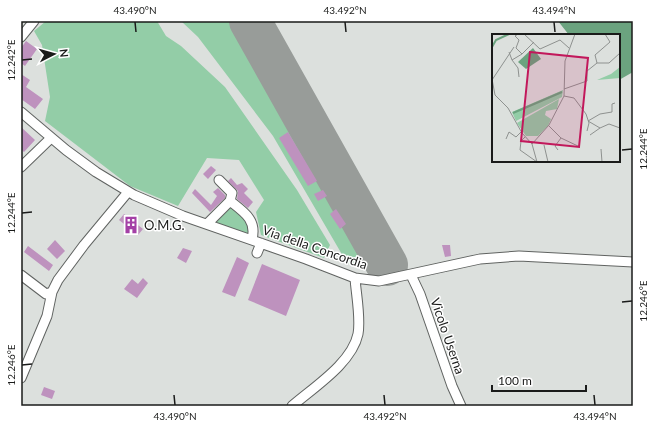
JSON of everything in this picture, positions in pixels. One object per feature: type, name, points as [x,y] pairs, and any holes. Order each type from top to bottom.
[{"type":"street","points":[[21,37],[32,22]]},
{"type":"street","name":"Via della Concordia","points":[[21,112],[96,172],[128,192],[183,216],[252,239],[355,278],[379,281],[480,259],[520,256],[633,262]]},
{"type":"street","points":[[21,167],[52,138]]},
{"type":"street","points":[[207,224],[230,201],[232,193],[219,180]]},
{"type":"street","points":[[21,378],[47,316],[52,292],[58,280],[84,245],[128,192]]},
{"type":"street","points":[[230,201],[250,218],[254,232],[252,239]]},
{"type":"street","points":[[257,253],[262,243]]},
{"type":"street","points":[[21,275],[46,294],[52,292]]},
{"type":"street","name":"Vicolo Userna","points":[[412,275],[452,386],[461,406]]},
{"type":"street","points":[[292,406],[340,364],[354,343],[358,333],[355,278]]},
{"type":"shaded area","points":[[46,21],[157,21],[166,36],[181,46],[225,87],[297,190],[330,245],[324,258],[261,235],[256,212],[264,200],[239,160],[207,158],[178,206],[130,186],[45,121],[50,97],[42,45],[34,31]]},
{"type":"shaded area","points":[[181,21],[264,21],[403,268],[379,275],[347,263],[273,136],[198,37]]},
{"type":"shaded area","points":[[558,21],[633,21],[633,72],[620,79],[620,34],[568,34]]},
{"type":"shaded area","points":[[231,207],[248,218],[250,234],[212,222]]},
{"type":"building","points":[[26,41],[37,49],[25,66],[21,63],[21,48]]},
{"type":"building","points":[[21,74],[30,80],[26,87],[43,99],[35,109],[21,99]]},
{"type":"building","points":[[21,127],[35,140],[24,152],[21,149]]},
{"type":"building","points":[[288,132],[317,181],[308,186],[279,138]]},
{"type":"building","points":[[211,166],[216,170],[208,179],[203,174]]},
{"type":"building","points":[[231,178],[237,185],[242,183],[248,189],[244,193],[253,202],[248,208],[237,199],[238,191],[228,181]]},
{"type":"building","points":[[218,188],[225,195],[225,198],[210,212],[192,193],[195,189],[211,205],[217,196],[213,192]]},
{"type":"building","points":[[323,190],[327,196],[318,201],[314,194]]},
{"type":"building","points":[[336,209],[346,224],[340,229],[330,214]]},
{"type":"building","name":"O.M.G.","points":[[124,214],[143,229],[138,235],[119,220]]},
{"type":"building","points":[[55,240],[65,251],[57,259],[47,249]]},
{"type":"building","points":[[442,245],[450,245],[451,256],[445,257]]},
{"type":"building","points":[[28,246],[53,265],[49,271],[24,252]]},
{"type":"building","points":[[183,248],[192,251],[186,263],[177,258]]},
{"type":"building","points":[[237,257],[249,263],[235,297],[222,292]]},
{"type":"building","points":[[262,264],[300,280],[286,316],[248,300]]},
{"type":"building","points":[[143,278],[148,283],[137,298],[124,289],[132,279],[138,284]]},
{"type":"building","points":[[44,387],[55,391],[52,399],[41,395]]},
{"type":"runway","points":[[250,21],[387,265]]},
{"type":"place","name":"O.M.G.","points":[[131,225]]}]
